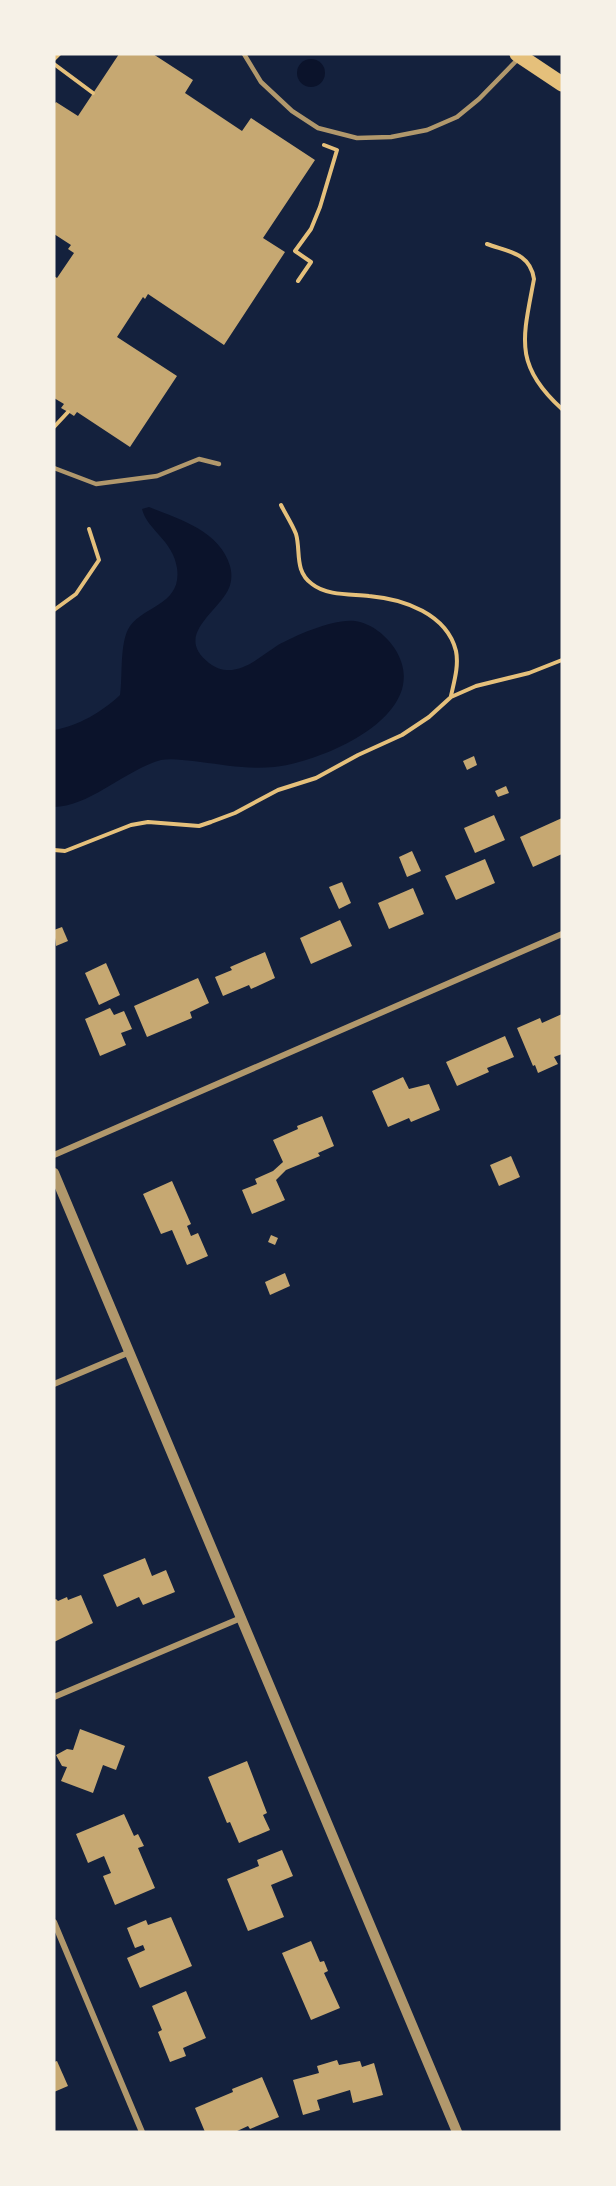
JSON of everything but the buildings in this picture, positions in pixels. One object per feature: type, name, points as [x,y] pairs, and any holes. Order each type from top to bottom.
[{"type":"main road","points":[[519,55],[562,84]]},
{"type":"street","points":[[54,1155],[562,934]]},
{"type":"street","points":[[54,1173],[242,1618],[454,2131]]},
{"type":"street","points":[[54,1384],[130,1352]]},
{"type":"street","points":[[54,1697],[242,1618]]},
{"type":"street","points":[[54,1922],[142,2132]]},
{"type":"lane","points":[[243,54],[261,82],[292,111],[318,128],[357,138],[391,137],[427,130],[457,117],[479,99],[519,55]]},
{"type":"lane","points":[[54,468],[96,484],[157,476],[199,459],[219,464]]},
{"type":"path","points":[[54,59],[59,54]]},
{"type":"path","points":[[54,64],[93,93]]},
{"type":"path","points":[[298,281],[311,262],[295,251],[311,229],[338,150],[318,142]]},
{"type":"path","points":[[487,243],[522,256],[533,271],[534,279],[524,339],[525,354],[529,367],[546,394],[562,409]]},
{"type":"path","points":[[54,427],[68,412]]},
{"type":"path","points":[[281,505],[297,537],[300,569],[312,584],[330,592],[390,599],[429,614],[442,624],[451,637],[456,652],[457,664],[451,697]]},
{"type":"path","points":[[54,610],[76,594],[99,560],[89,529]]},
{"type":"path","points":[[54,850],[65,851],[123,828],[148,822],[199,825],[211,822],[235,813],[278,790],[316,778],[402,735],[429,717],[451,697],[476,686],[529,673],[562,660]]},
{"type":"water","points":[[311,59],[321,63],[325,73],[321,83],[311,87],[301,83],[297,73],[301,63]]},
{"type":"water","points":[[149,507],[185,522],[208,535],[225,554],[230,566],[229,588],[197,633],[196,643],[199,653],[209,663],[218,668],[237,669],[305,632],[337,622],[361,622],[378,631],[392,644],[404,673],[400,694],[388,714],[368,731],[345,745],[295,763],[254,768],[161,760],[135,771],[81,801],[54,807],[54,730],[89,717],[120,695],[124,641],[130,626],[169,597],[177,580],[175,558],[149,523],[142,509]]}]
